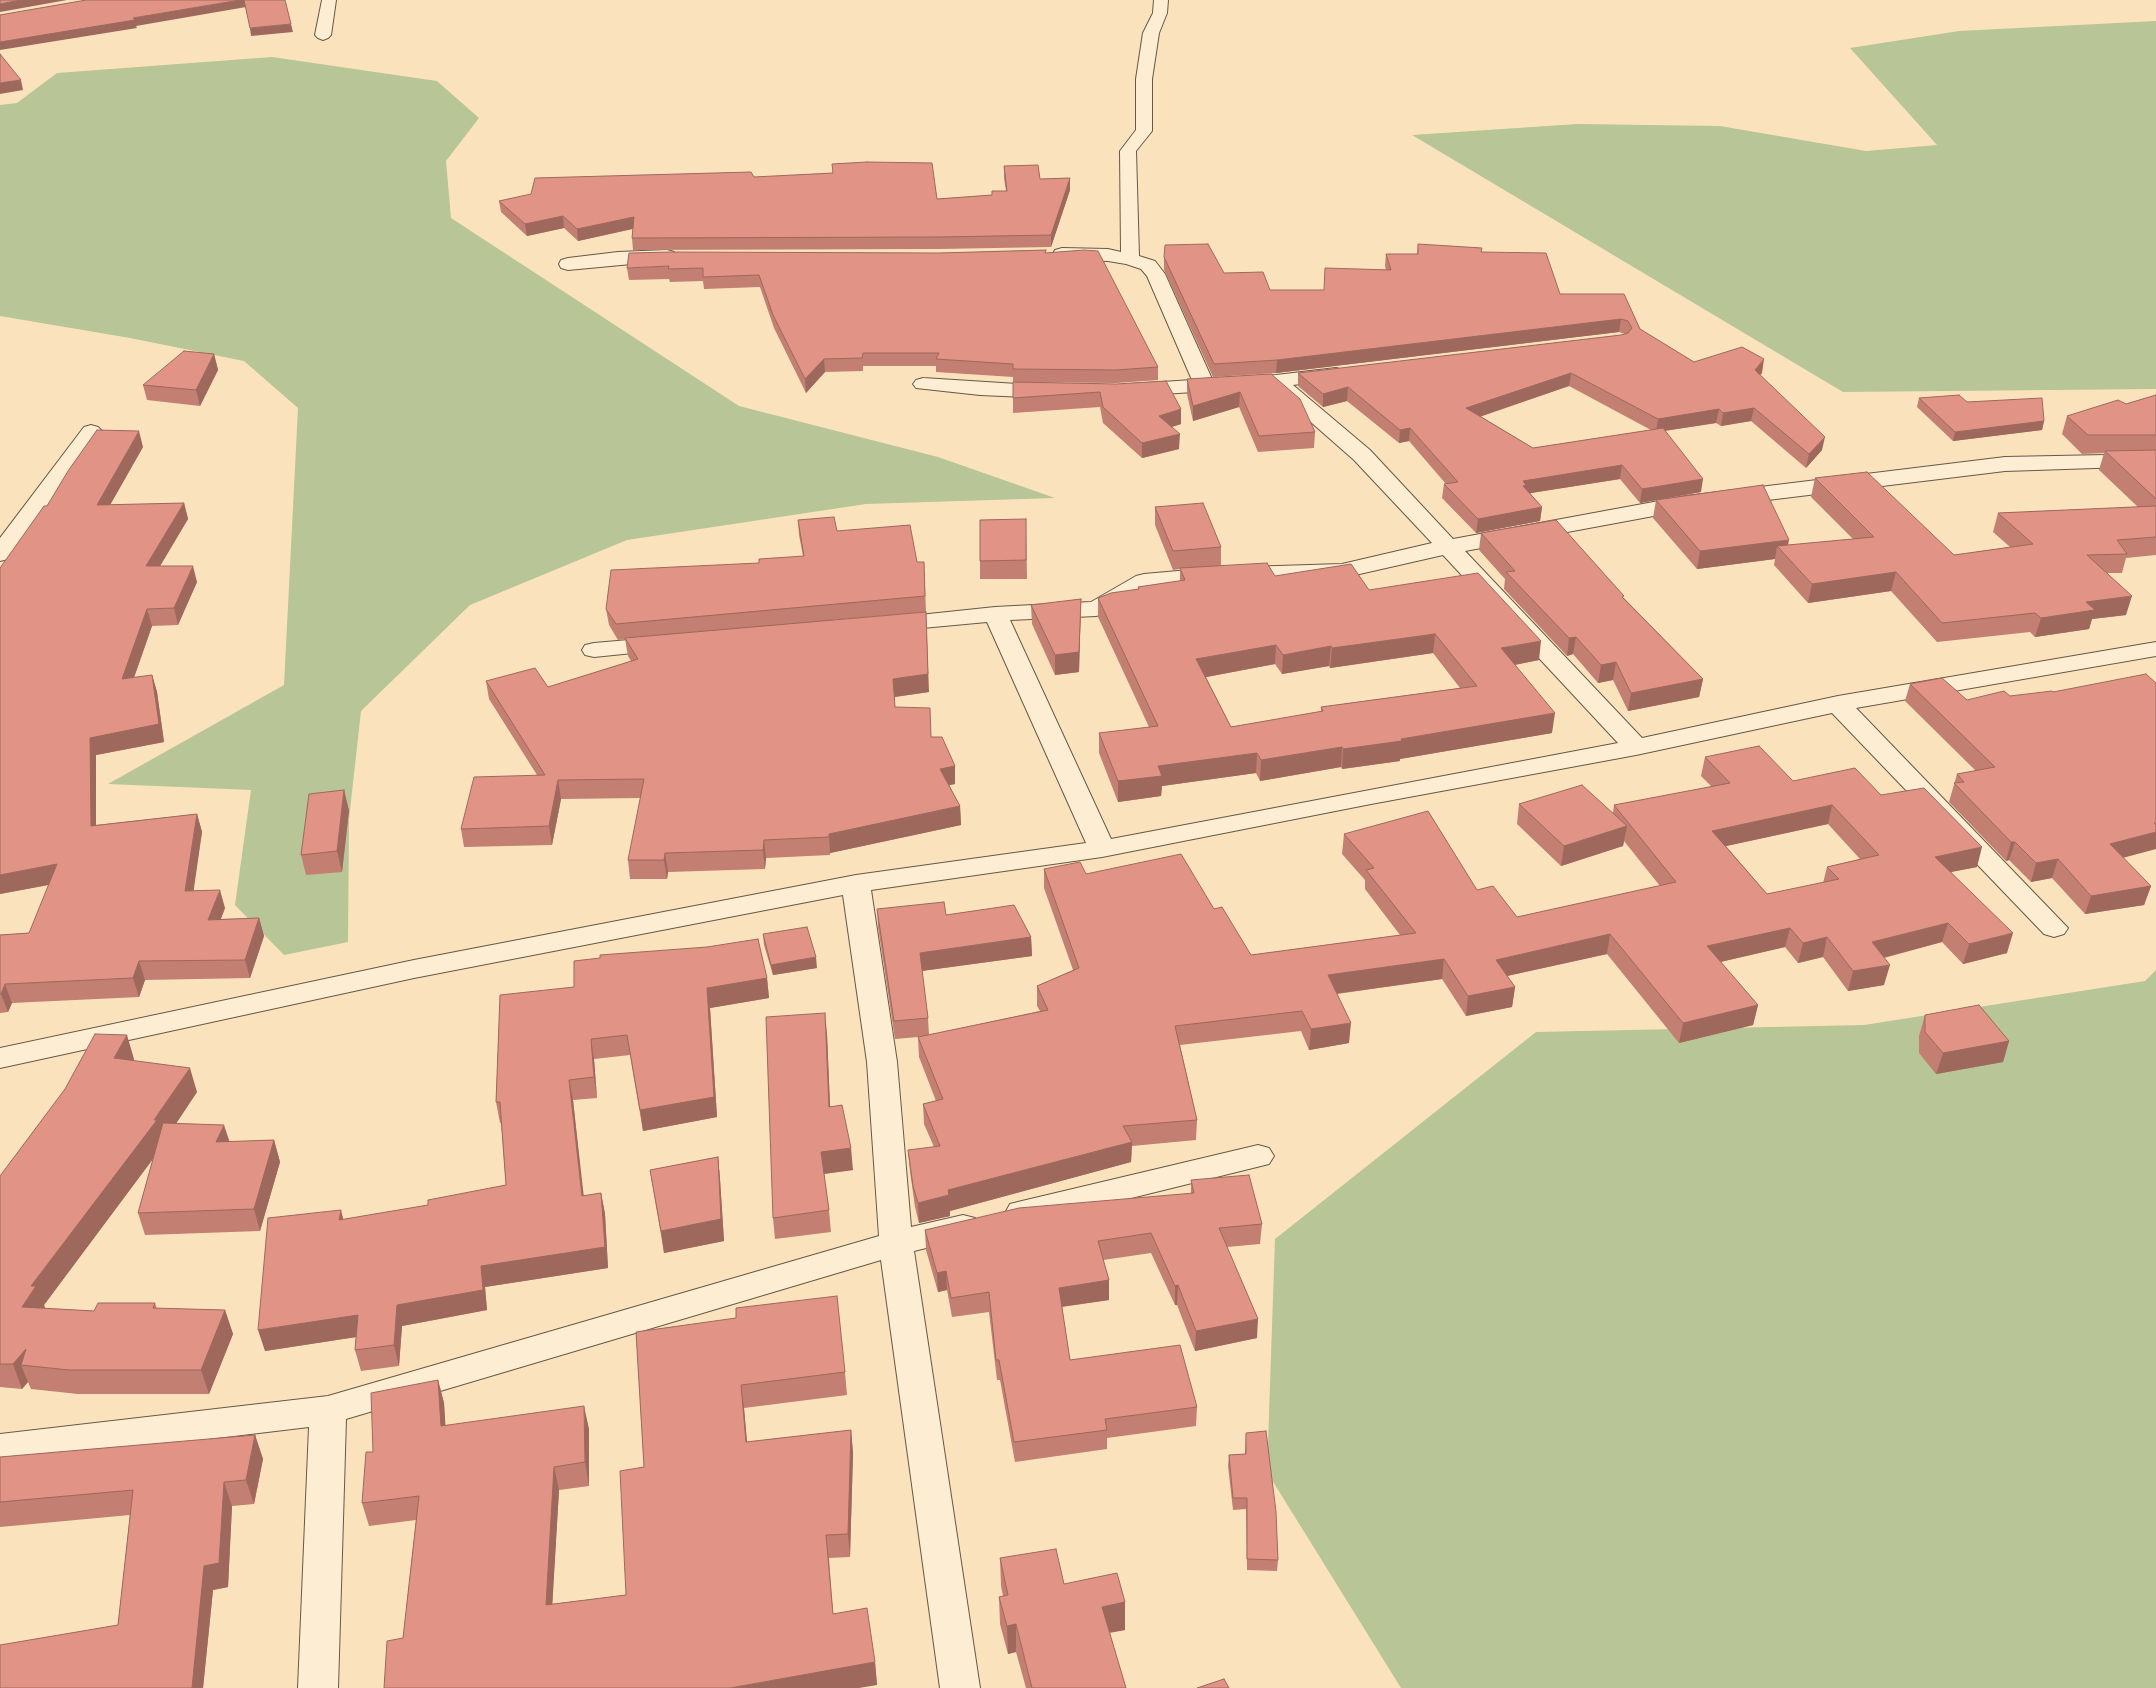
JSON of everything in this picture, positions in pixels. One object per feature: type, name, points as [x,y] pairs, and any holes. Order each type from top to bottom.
[{"type":"street","points":[[323,35],[329,0]]},
{"type":"street","points":[[1130,259],[1128,151],[1144,131],[1144,79],[1150,33],[1160,13],[1161,0]]},
{"type":"street","points":[[1049,254],[1108,255],[1148,265],[1156,274],[1205,386]]},
{"type":"street","points":[[568,264],[618,258],[682,256]]},
{"type":"street","points":[[1116,391],[1276,381],[1354,372]]},
{"type":"street","points":[[1276,381],[1362,455],[1636,747]]},
{"type":"street","points":[[924,384],[980,389],[1067,392]]},
{"type":"street","points":[[0,554],[91,431]]},
{"type":"street","points":[[868,626],[995,614],[1096,609],[1144,581],[1212,575],[1342,571],[1447,547],[1686,503],[2005,464],[2156,460]]},
{"type":"street","points":[[995,614],[1102,849]]},
{"type":"street","points":[[594,650],[682,642]]},
{"type":"street","points":[[0,1058],[414,969],[856,884],[1102,849],[1371,796],[1636,747],[1838,704],[2156,649]]},
{"type":"street","points":[[1838,704],[2054,928]]},
{"type":"street","points":[[856,884],[882,1062],[896,1243],[960,1688]]},
{"type":"street","points":[[0,1449],[328,1410],[896,1243],[1258,1156]]},
{"type":"street","points":[[318,1688],[328,1410]]},
{"type":"green space","points":[[2156,21],[2156,389],[1843,392],[1412,135],[1577,124],[1720,126],[1866,151],[1937,145],[1850,48],[1959,31]]},
{"type":"green space","points":[[272,57],[437,81],[479,118],[446,161],[451,218],[739,406],[938,457],[1055,498],[866,504],[627,540],[470,605],[361,711],[349,819],[348,942],[284,955],[235,905],[251,790],[108,784],[284,685],[298,408],[244,361],[130,338],[0,316],[0,105],[17,103],[57,73]]},
{"type":"green space","points":[[2156,970],[2156,1688],[1401,1688],[1267,1472],[1275,1239],[1536,1032],[1864,1025],[2145,981]]},
{"type":"building","points":[[0,0],[21,0],[0,4]]},
{"type":"building","points":[[86,0],[240,0],[133,18],[135,20],[0,42],[0,15]]},
{"type":"building","points":[[244,0],[285,0],[291,24],[250,28]]},
{"type":"building","points":[[0,54],[21,80],[0,83]]},
{"type":"building","points":[[867,162],[932,163],[937,199],[992,195],[992,191],[1007,191],[1004,166],[1038,165],[1040,179],[1070,178],[1051,235],[632,238],[634,217],[577,229],[563,216],[525,224],[499,201],[531,194],[535,178],[751,172],[754,177],[833,173],[832,164]]},
{"type":"building","points":[[1208,244],[1224,273],[1263,272],[1270,290],[1324,290],[1325,268],[1391,270],[1386,254],[1418,254],[1418,244],[1482,248],[1481,252],[1546,253],[1560,294],[1624,294],[1640,329],[1694,362],[1742,347],[1764,359],[1755,370],[1825,437],[1809,454],[1754,408],[1723,413],[1719,409],[1658,419],[1571,373],[1466,408],[1533,448],[1663,428],[1703,479],[1642,489],[1622,465],[1523,481],[1526,485],[1523,486],[1542,507],[1478,519],[1444,484],[1458,482],[1410,428],[1400,430],[1348,387],[1323,394],[1298,373],[1621,335],[1628,333],[1632,328],[1628,321],[1621,319],[1277,360],[1214,364],[1164,257],[1165,245]]},
{"type":"building","points":[[1046,250],[1045,253],[1084,250],[1098,251],[1158,367],[1116,370],[1013,369],[1013,364],[936,359],[939,353],[863,353],[862,358],[824,359],[805,379],[773,315],[759,275],[703,277],[703,268],[668,269],[669,266],[627,268],[629,253],[939,253]]},
{"type":"building","points":[[184,351],[214,354],[196,390],[143,385]]},
{"type":"building","points":[[1271,374],[1300,399],[1315,432],[1259,436],[1240,392],[1193,406],[1187,379]]},
{"type":"building","points":[[1166,381],[1181,409],[1159,416],[1180,434],[1142,443],[1103,407],[1100,392],[1013,398],[1013,382],[1116,384]]},
{"type":"building","points":[[1959,395],[1967,402],[2042,398],[2044,421],[1955,432],[1919,398]]},
{"type":"building","points":[[2156,395],[2156,435],[2088,435],[2067,416],[2118,400],[2126,404]]},
{"type":"building","points":[[97,430],[139,431],[97,505],[184,503],[146,566],[193,566],[174,608],[147,609],[122,679],[152,675],[159,724],[90,738],[91,826],[197,814],[185,891],[220,890],[208,920],[259,918],[245,960],[139,961],[133,978],[5,984],[0,994],[0,935],[29,933],[57,864],[0,875],[0,568],[44,506],[47,506],[68,471]]},
{"type":"building","points":[[2156,450],[2156,499],[2105,451]]},
{"type":"building","points":[[1867,472],[1954,555],[2033,544],[1998,513],[2156,506],[2156,537],[2117,540],[2127,554],[2087,555],[2132,596],[2086,602],[2095,610],[2041,618],[2035,613],[1942,623],[1896,572],[1812,584],[1777,546],[1874,537],[1815,478]]},
{"type":"building","points":[[1763,485],[1789,540],[1700,551],[1656,500]]},
{"type":"building","points":[[1203,503],[1221,547],[1173,551],[1155,507]]},
{"type":"building","points":[[834,517],[837,531],[910,525],[917,562],[924,562],[925,596],[616,624],[606,609],[611,570],[759,563],[759,559],[804,556],[798,520]]},
{"type":"building","points":[[1026,519],[1026,560],[980,561],[980,520]]},
{"type":"building","points":[[1556,520],[1624,596],[1622,597],[1703,679],[1631,693],[1616,662],[1601,665],[1576,637],[1569,638],[1506,572],[1515,571],[1481,533]]},
{"type":"building","points":[[1267,563],[1275,576],[1351,564],[1369,590],[1478,573],[1541,641],[1501,648],[1555,713],[1401,739],[1402,741],[1343,749],[1342,747],[1261,760],[1257,753],[1158,766],[1162,776],[1118,781],[1099,733],[1158,726],[1098,598],[1111,593],[1139,589],[1138,587],[1185,580],[1180,568]],"holes":[[[1435,634],[1477,686],[1321,707],[1323,711],[1231,727],[1196,659],[1276,645],[1283,655],[1331,646],[1332,648]]]},
{"type":"building","points":[[1081,599],[1079,652],[1055,655],[1031,605]]},
{"type":"building","points":[[926,612],[928,674],[893,679],[895,707],[930,708],[931,737],[942,737],[955,766],[940,769],[960,806],[829,834],[829,837],[764,840],[763,850],[665,853],[664,860],[628,860],[644,779],[558,780],[549,826],[461,829],[474,777],[545,775],[486,681],[535,668],[548,687],[638,659],[625,638]]},
{"type":"building","points":[[2146,674],[2156,683],[2156,823],[2154,823],[2156,825],[2156,832],[2110,844],[2151,886],[2091,896],[2058,859],[2036,863],[2015,842],[2011,842],[1954,783],[1964,782],[1957,774],[1995,767],[1910,684],[1942,678],[1967,700],[2004,691],[2010,696],[2053,692]]},
{"type":"building","points":[[1759,746],[1793,781],[1855,768],[1881,795],[1924,788],[1982,847],[1935,857],[2013,933],[1969,944],[1948,923],[1872,942],[1890,965],[1853,971],[1827,937],[1803,943],[1790,928],[1707,946],[1758,1005],[1683,1023],[1610,934],[1496,960],[1515,987],[1468,996],[1444,959],[1328,975],[1351,1023],[1311,1029],[1302,1011],[1175,1026],[1197,1120],[1123,1126],[1132,1142],[948,1190],[949,1195],[918,1203],[913,1186],[908,1150],[940,1146],[923,1104],[943,1099],[918,1037],[1048,1010],[1037,986],[1079,968],[1044,869],[1080,862],[1086,874],[1181,854],[1214,909],[1222,907],[1251,955],[1416,933],[1366,870],[1374,868],[1344,834],[1428,811],[1477,890],[1493,886],[1517,917],[1676,882],[1614,805],[1730,783],[1705,757]],"holes":[[[1832,805],[1879,855],[1827,867],[1839,879],[1767,894],[1712,831]]]},
{"type":"building","points":[[1582,785],[1627,826],[1564,846],[1519,804]]},
{"type":"building","points":[[344,790],[337,851],[301,855],[309,794]]},
{"type":"building","points":[[944,902],[946,915],[1014,905],[1031,937],[920,953],[928,1018],[894,1021],[877,909]]},
{"type":"building","points":[[807,927],[816,957],[771,965],[763,934]]},
{"type":"building","points":[[758,939],[767,978],[707,988],[714,1097],[640,1110],[627,1035],[591,1039],[594,1077],[569,1080],[582,1196],[601,1193],[605,1247],[481,1266],[483,1290],[397,1305],[394,1345],[355,1350],[358,1315],[258,1330],[268,1218],[341,1210],[339,1220],[428,1205],[428,1200],[506,1185],[500,1102],[496,1102],[500,995],[574,987],[574,961],[600,958],[600,955],[707,947]]},
{"type":"building","points":[[1979,1005],[2009,1041],[1943,1053],[1925,1032],[1925,1015]]},
{"type":"building","points":[[825,1013],[829,1107],[842,1105],[851,1148],[821,1152],[829,1210],[773,1218],[766,1017]]},
{"type":"building","points":[[95,1034],[127,1035],[114,1058],[190,1068],[154,1120],[157,1120],[31,1286],[36,1286],[22,1307],[94,1311],[98,1303],[155,1303],[153,1308],[225,1310],[201,1370],[69,1370],[21,1365],[26,1349],[13,1364],[0,1364],[0,1176],[65,1089]]},
{"type":"building","points":[[163,1123],[224,1125],[216,1142],[274,1140],[254,1209],[138,1213]]},
{"type":"building","points":[[718,1157],[721,1219],[661,1231],[650,1170]]},
{"type":"building","points":[[1249,1175],[1262,1224],[1219,1228],[1258,1319],[1196,1331],[1178,1285],[1175,1286],[1151,1233],[1098,1241],[1109,1280],[1059,1288],[1070,1360],[1180,1345],[1197,1407],[1105,1419],[1107,1430],[1014,1442],[999,1360],[996,1360],[989,1292],[951,1298],[946,1271],[937,1273],[925,1230],[1019,1208],[1194,1193],[1191,1180]]},
{"type":"building","points":[[837,1296],[845,1372],[741,1385],[746,1442],[851,1430],[848,1534],[826,1535],[833,1614],[867,1608],[875,1662],[730,1688],[384,1688],[387,1641],[403,1638],[419,1496],[362,1503],[366,1452],[373,1452],[371,1393],[438,1380],[441,1426],[584,1406],[585,1462],[554,1467],[546,1605],[626,1595],[620,1471],[644,1467],[636,1332],[736,1318],[736,1308]]},
{"type":"building","points":[[1266,1431],[1276,1512],[1278,1560],[1247,1559],[1247,1498],[1233,1498],[1229,1455],[1246,1454],[1246,1433]]},
{"type":"building","points":[[255,1435],[246,1480],[224,1482],[219,1563],[204,1566],[192,1688],[0,1688],[0,1645],[118,1625],[133,1490],[0,1502],[0,1457]]},
{"type":"building","points":[[1056,1549],[1064,1584],[1117,1573],[1125,1602],[1102,1607],[1126,1688],[1032,1688],[1016,1624],[1007,1626],[999,1597],[1008,1595],[1000,1558]]},
{"type":"building","points":[[1224,1679],[1229,1688],[1197,1688]]}]
